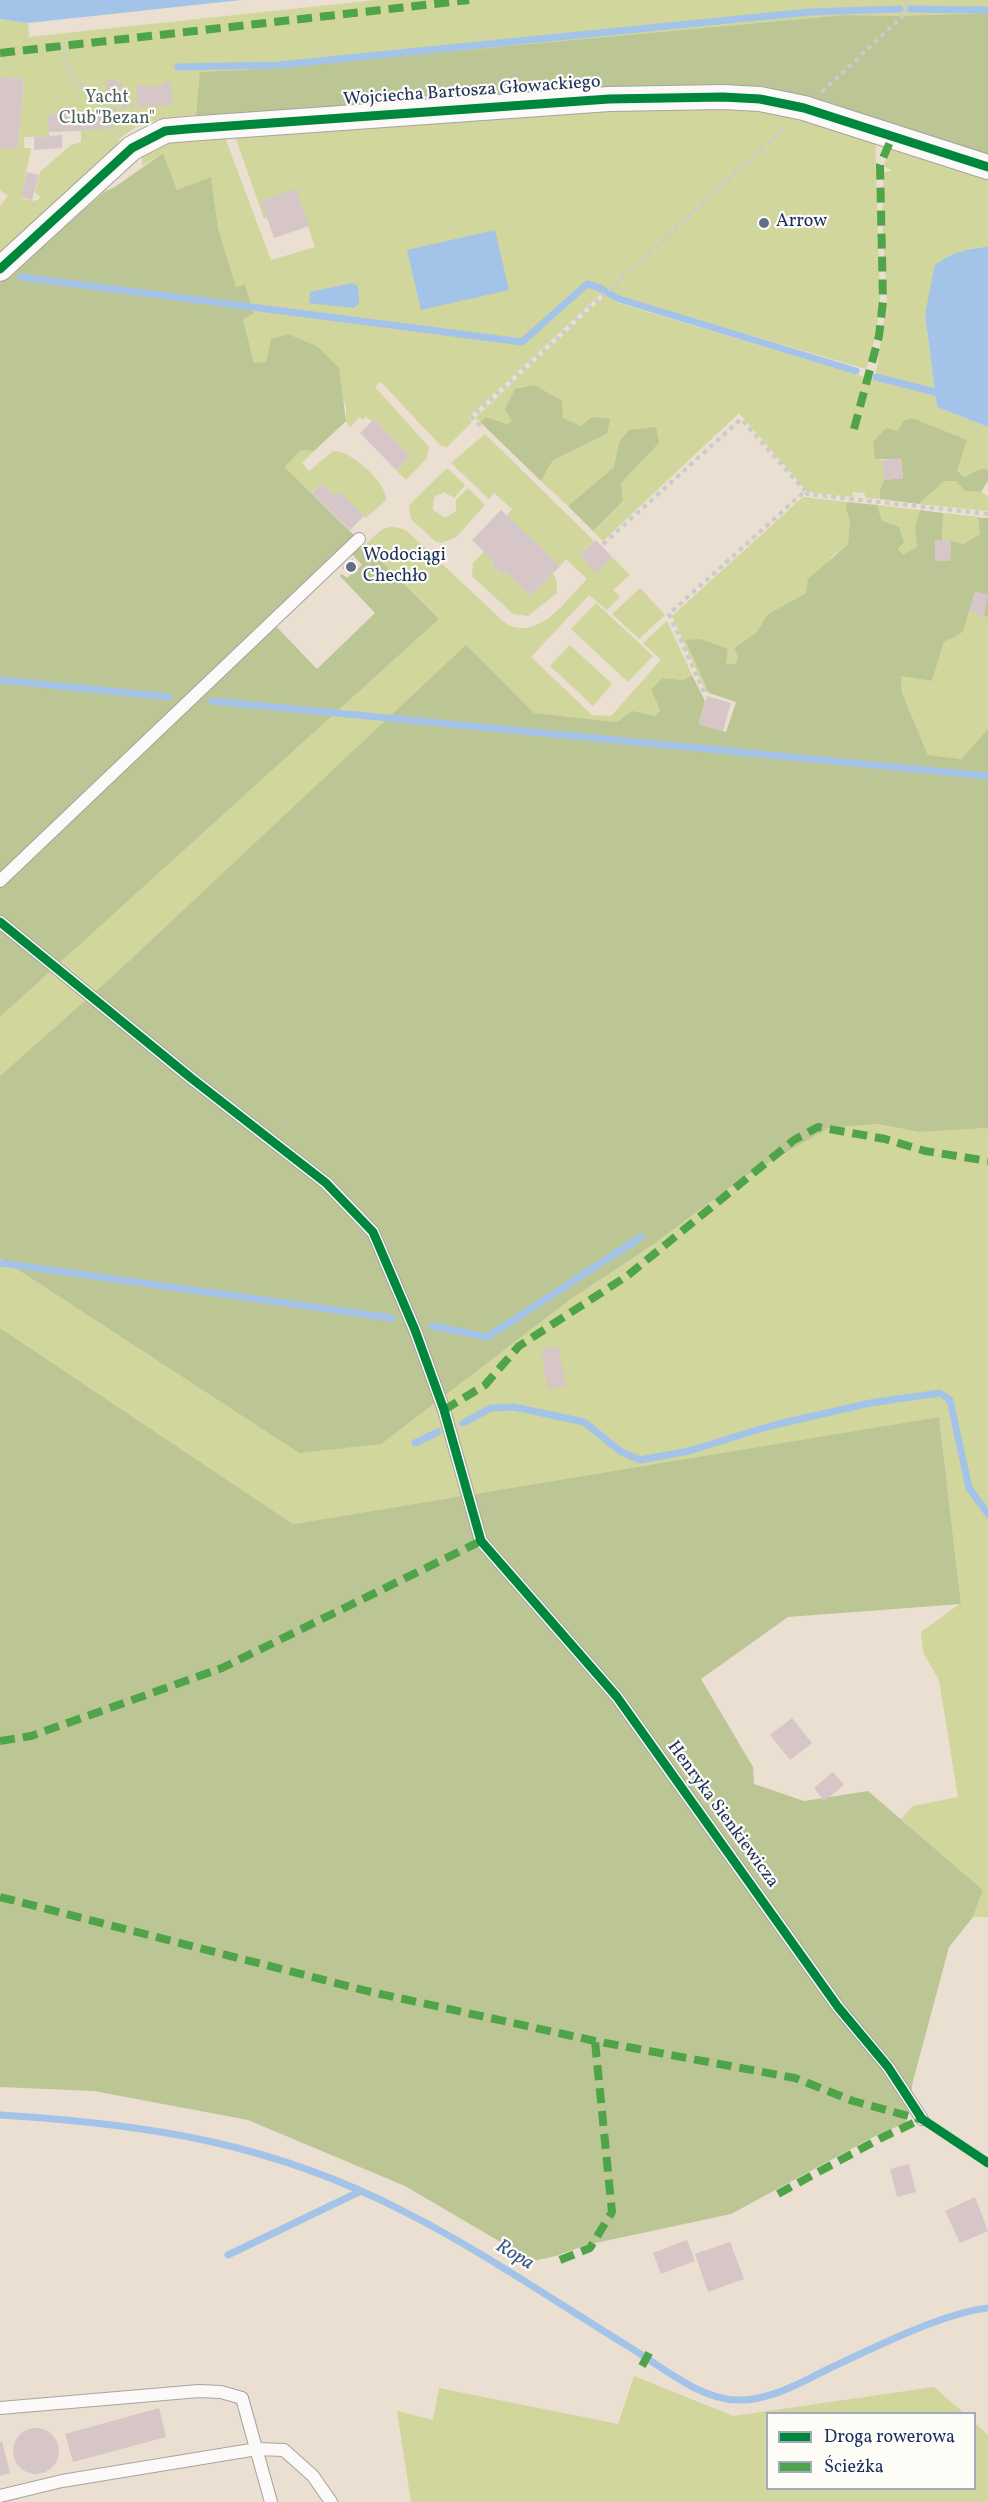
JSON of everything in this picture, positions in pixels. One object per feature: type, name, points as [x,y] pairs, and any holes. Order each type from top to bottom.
[{"type":"street","name":"Wojciecha Bartosza Głowackiego","points":[[0,269],[132,148],[165,131],[609,99],[751,98],[804,108],[988,166]]},
{"type":"lane","points":[[0,881],[359,539]]},
{"type":"lane","name":"Henryka Sienkiewicza","points":[[0,922],[191,1078],[326,1183],[373,1232],[415,1330],[444,1410],[481,1541],[617,1697],[838,2007],[888,2067],[922,2119]]},
{"type":"lane","points":[[0,2408],[199,2391],[221,2392],[242,2398],[271,2502]]},
{"type":"lane","points":[[0,2496],[62,2481],[257,2449],[284,2450],[313,2476],[331,2502]]},
{"type":"path","points":[[480,426],[472,417],[905,14],[907,0]]},
{"type":"path","points":[[62,45],[72,79],[113,110]]},
{"type":"path","points":[[113,110],[137,103]]},
{"type":"path","points":[[113,110],[114,133],[121,137]]},
{"type":"path","points":[[603,544],[741,419],[807,494],[988,514]]},
{"type":"path","points":[[704,692],[669,614],[805,491]]},
{"type":"green space","name":"Yacht Club\"Bezan\"","points":[[376,0],[988,0],[988,13],[844,15],[258,69],[201,72],[196,115],[154,121],[125,134],[118,141],[124,144],[0,261],[0,206],[8,196],[0,190],[0,148],[18,149],[24,79],[0,77],[0,19],[28,23],[29,37]],"holes":[[[81,131],[81,142],[71,145],[40,172],[35,193],[41,197],[39,199],[34,201],[21,198],[31,148],[24,148],[24,137],[49,136],[49,132]]]},
{"type":"green space","points":[[988,13],[988,156],[810,98],[245,117],[196,115],[200,72],[258,69],[844,15]]},
{"type":"green space","points":[[610,107],[764,108],[875,137],[880,302],[876,334],[866,369],[603,292],[469,417],[472,422],[447,447],[441,446],[381,382],[375,387],[429,447],[427,458],[406,480],[396,470],[410,456],[374,419],[371,421],[366,416],[363,420],[360,417],[350,427],[346,421],[346,406],[317,346],[288,334],[271,339],[266,363],[254,363],[243,319],[254,314],[245,284],[236,288],[218,228],[211,178],[177,190],[163,153],[142,166],[142,153],[167,141],[224,135],[271,260],[315,247],[296,190],[264,219],[235,136]]},
{"type":"green space","points":[[894,143],[988,175],[988,247],[971,248],[925,314],[937,407],[988,427],[988,471],[983,468],[964,477],[899,431],[875,459],[883,460],[884,480],[880,499],[866,498],[864,493],[853,492],[852,497],[808,492],[739,413],[603,541],[593,531],[623,501],[621,483],[659,443],[619,442],[614,467],[568,506],[541,481],[553,460],[607,434],[592,417],[581,426],[563,418],[512,421],[507,424],[486,417],[480,422],[475,418],[607,294],[618,303],[875,380],[887,299],[882,219],[884,173],[892,170],[883,166]]},
{"type":"green space","points":[[163,153],[177,190],[211,177],[218,228],[236,287],[245,284],[254,314],[243,319],[254,363],[266,362],[271,339],[288,334],[317,346],[339,368],[346,421],[314,451],[301,450],[285,467],[354,535],[268,618],[317,669],[375,613],[340,576],[342,574],[347,578],[362,565],[352,554],[363,543],[439,619],[0,1017],[0,283],[104,192],[115,187]]},
{"type":"green space","points":[[534,385],[562,401],[563,418],[581,426],[592,417],[610,419],[607,434],[553,460],[541,481],[480,422],[486,417],[507,424],[512,421],[505,409],[515,389]]},
{"type":"green space","points":[[912,418],[967,440],[957,471],[964,477],[983,468],[988,471],[988,481],[981,492],[965,491],[956,481],[944,481],[919,504],[880,499],[884,480],[903,478],[901,459],[875,459],[873,442],[886,428],[898,431],[903,421]]},
{"type":"green space","points":[[656,427],[659,443],[621,483],[623,501],[593,531],[568,506],[614,467],[619,442],[629,430]]},
{"type":"green space","points":[[485,434],[594,541],[580,555],[596,572],[612,557],[630,575],[613,590],[620,597],[607,610],[589,595],[531,657],[592,715],[611,716],[661,660],[643,643],[667,621],[692,675],[683,680],[662,678],[651,690],[660,710],[655,716],[632,712],[617,722],[534,713],[466,646],[115,974],[0,1076],[0,1017],[439,619],[365,545],[375,536],[389,527],[407,531],[505,623],[517,628],[529,628],[551,616],[587,579],[566,559],[560,566],[507,516],[512,509],[494,493],[489,499],[451,463]]},
{"type":"green space","points":[[301,450],[314,451],[302,463],[309,471],[333,451],[348,455],[374,476],[385,493],[386,500],[366,518],[339,491],[334,495],[322,483],[312,493],[285,467]]},
{"type":"green space","points":[[447,468],[465,485],[454,498],[444,492],[434,497],[433,510],[445,518],[456,511],[456,500],[468,488],[485,505],[456,537],[441,543],[435,541],[411,519],[409,505]]},
{"type":"green space","points":[[944,481],[956,481],[966,491],[981,492],[988,496],[988,511],[919,504]]},
{"type":"green space","points":[[803,497],[847,502],[846,510],[850,520],[848,544],[831,557],[806,593],[768,614],[756,633],[734,648],[738,656],[736,665],[726,664],[728,649],[685,640],[709,693],[706,692],[672,616]]},
{"type":"green space","points":[[847,502],[877,505],[882,521],[899,527],[904,542],[898,549],[903,555],[917,547],[915,527],[920,510],[943,513],[942,541],[935,541],[935,561],[950,561],[951,541],[963,544],[980,534],[978,518],[988,518],[988,617],[969,611],[963,632],[944,642],[932,681],[901,676],[902,693],[928,755],[961,759],[988,729],[988,1128],[920,1132],[877,1124],[829,1128],[746,1176],[651,1246],[571,1299],[381,1444],[299,1453],[0,1258],[0,1076],[115,974],[466,645],[534,713],[617,722],[632,711],[655,716],[660,710],[651,690],[662,678],[683,680],[692,675],[705,701],[699,724],[726,732],[736,702],[709,693],[685,640],[700,639],[728,649],[726,664],[736,664],[738,656],[734,648],[756,633],[768,614],[806,593],[808,579],[848,544],[850,520],[846,510]]},
{"type":"green space","points":[[877,505],[920,510],[915,527],[917,547],[903,556],[882,521]]},
{"type":"green space","points":[[943,513],[980,517],[978,518],[980,534],[962,544],[942,541]]},
{"type":"green space","points":[[484,551],[494,561],[491,564],[501,574],[504,571],[531,596],[553,573],[557,582],[557,593],[528,616],[513,614],[472,576],[473,563]]},
{"type":"green space","points":[[640,588],[665,615],[639,639],[612,614]]},
{"type":"green space","points":[[596,603],[653,656],[628,682],[571,629]]},
{"type":"green space","points":[[969,611],[988,617],[988,729],[961,759],[928,755],[902,693],[901,675],[932,681],[944,642],[963,632]]},
{"type":"green space","points":[[570,645],[612,684],[593,706],[550,666]]},
{"type":"green space","points":[[877,1124],[920,1132],[988,1128],[988,1917],[973,1917],[983,1890],[901,1819],[913,1806],[958,1797],[939,1680],[923,1652],[921,1632],[961,1603],[939,1417],[293,1524],[0,1328],[0,1258],[299,1453],[451,1390],[571,1299],[651,1246],[747,1176],[829,1128]]},
{"type":"green space","points":[[0,1328],[293,1524],[939,1417],[961,1604],[788,1617],[701,1679],[753,1767],[754,1784],[804,1801],[868,1791],[983,1890],[973,1917],[949,1947],[913,2081],[906,2123],[879,2134],[731,2214],[586,2245],[556,2256],[533,2261],[405,2186],[248,2120],[94,2091],[0,2087]]},
{"type":"green space","points":[[634,2376],[733,2416],[934,2387],[963,2412],[766,2412],[766,2490],[976,2490],[976,2424],[988,2435],[988,2502],[411,2502],[397,2411],[433,2420],[439,2388],[618,2424]]},
{"type":"water","points":[[0,0],[241,0],[28,23],[0,19]]},
{"type":"water","points":[[495,230],[509,290],[421,310],[407,250]]},
{"type":"water","points":[[988,247],[988,427],[937,407],[925,314],[935,265],[960,252]]},
{"type":"water","points":[[352,283],[358,286],[359,303],[354,308],[309,303],[310,292]]},
{"type":"building","points":[[0,77],[24,79],[18,149],[0,148]]},
{"type":"building","points":[[117,79],[117,83],[121,82],[122,91],[113,96],[107,93],[106,85],[109,80]]},
{"type":"building","points":[[164,81],[170,81],[172,105],[138,107],[136,86],[163,86]]},
{"type":"building","points":[[109,111],[111,129],[49,132],[48,115]]},
{"type":"building","points":[[62,135],[62,148],[34,150],[34,137]]},
{"type":"building","points":[[27,172],[39,175],[32,200],[21,197]]},
{"type":"building","points":[[296,189],[309,226],[274,238],[261,201]]},
{"type":"building","points":[[374,419],[410,456],[396,470],[360,433]]},
{"type":"building","points":[[900,458],[903,478],[884,480],[883,460]]},
{"type":"building","points":[[322,483],[334,495],[339,491],[364,516],[350,530],[312,493]]},
{"type":"building","points":[[501,510],[560,566],[531,596],[504,571],[502,574],[491,564],[494,561],[472,540]]},
{"type":"building","points":[[596,540],[612,557],[596,573],[580,555]]},
{"type":"building","points":[[935,540],[951,541],[950,561],[935,561]]},
{"type":"building","name":"Wodociągi Chechło","points":[[352,559],[359,566],[349,575],[342,568]]},
{"type":"building","points":[[975,591],[988,595],[984,616],[969,611]]},
{"type":"building","points":[[707,696],[731,703],[723,731],[699,724]]},
{"type":"building","points":[[558,1346],[566,1386],[548,1389],[541,1350]]},
{"type":"building","points":[[792,1718],[812,1743],[790,1760],[770,1735]]},
{"type":"building","points":[[833,1772],[844,1785],[824,1801],[814,1788]]},
{"type":"building","points":[[909,2164],[916,2192],[897,2197],[890,2169]]},
{"type":"building","points":[[975,2197],[988,2231],[960,2243],[945,2211]]},
{"type":"building","points":[[687,2240],[695,2261],[661,2274],[653,2253]]},
{"type":"building","points":[[730,2242],[744,2279],[708,2292],[695,2254]]},
{"type":"building","points":[[159,2408],[166,2437],[73,2462],[65,2434]]},
{"type":"building","points":[[36,2428],[52,2435],[59,2451],[52,2467],[36,2474],[20,2467],[13,2451],[20,2435]]},
{"type":"building","points":[[2,2441],[10,2473],[0,2476],[0,2442]]},
{"type":"waterway","points":[[178,67],[279,65],[809,12],[900,9]]},
{"type":"waterway","points":[[910,9],[988,10]]},
{"type":"waterway","points":[[21,277],[522,342],[587,284],[598,287],[619,299],[856,371]]},
{"type":"waterway","points":[[876,377],[935,392]]},
{"type":"waterway","points":[[0,680],[169,697]]},
{"type":"waterway","points":[[212,701],[988,776]]},
{"type":"waterway","points":[[432,1326],[487,1337],[641,1237]]},
{"type":"waterway","points":[[0,1263],[392,1318]]},
{"type":"waterway","points":[[463,1423],[491,1408],[514,1407],[584,1422],[620,1451],[640,1460],[689,1451],[770,1426],[870,1403],[940,1393],[950,1400],[969,1488],[988,1514]]},
{"type":"waterway","points":[[415,1443],[438,1432]]},
{"type":"waterway","name":"Ropa","points":[[0,2115],[107,2124],[208,2141],[257,2153],[355,2188],[463,2244],[681,2381],[723,2398],[737,2400],[761,2398],[795,2385],[928,2324],[988,2308]]},
{"type":"waterway","points":[[228,2255],[361,2191]]},
{"type":"marked path","points":[[0,53],[469,0]]},
{"type":"marked path","points":[[854,429],[879,336],[883,301],[880,165],[893,135]]},
{"type":"marked path","points":[[444,1410],[485,1385],[519,1346],[627,1276],[794,1140],[818,1127],[885,1139],[925,1151],[988,1161]]},
{"type":"marked path","points":[[0,1741],[31,1736],[222,1668],[481,1541]]},
{"type":"marked path","points":[[0,1897],[367,1991],[595,2041],[795,2078],[853,2101],[923,2120]]},
{"type":"marked path","points":[[560,2260],[590,2248],[612,2212],[595,2041]]},
{"type":"marked path","points":[[778,2194],[881,2138],[922,2119]]},
{"type":"marked path","points":[[642,2366],[653,2346]]},
{"type":"cycle path","points":[[0,269],[132,148],[165,131],[609,99],[723,97],[760,99],[804,108],[988,167]]},
{"type":"cycle path","points":[[0,922],[191,1078],[326,1183],[373,1232],[415,1330],[444,1410],[481,1541],[617,1697],[838,2007],[888,2067],[922,2119],[988,2163]]},
{"type":"place","name":"Arrow","points":[[764,223]]},
{"type":"place","name":"Wodociągi Chechło","points":[[351,567]]}]
